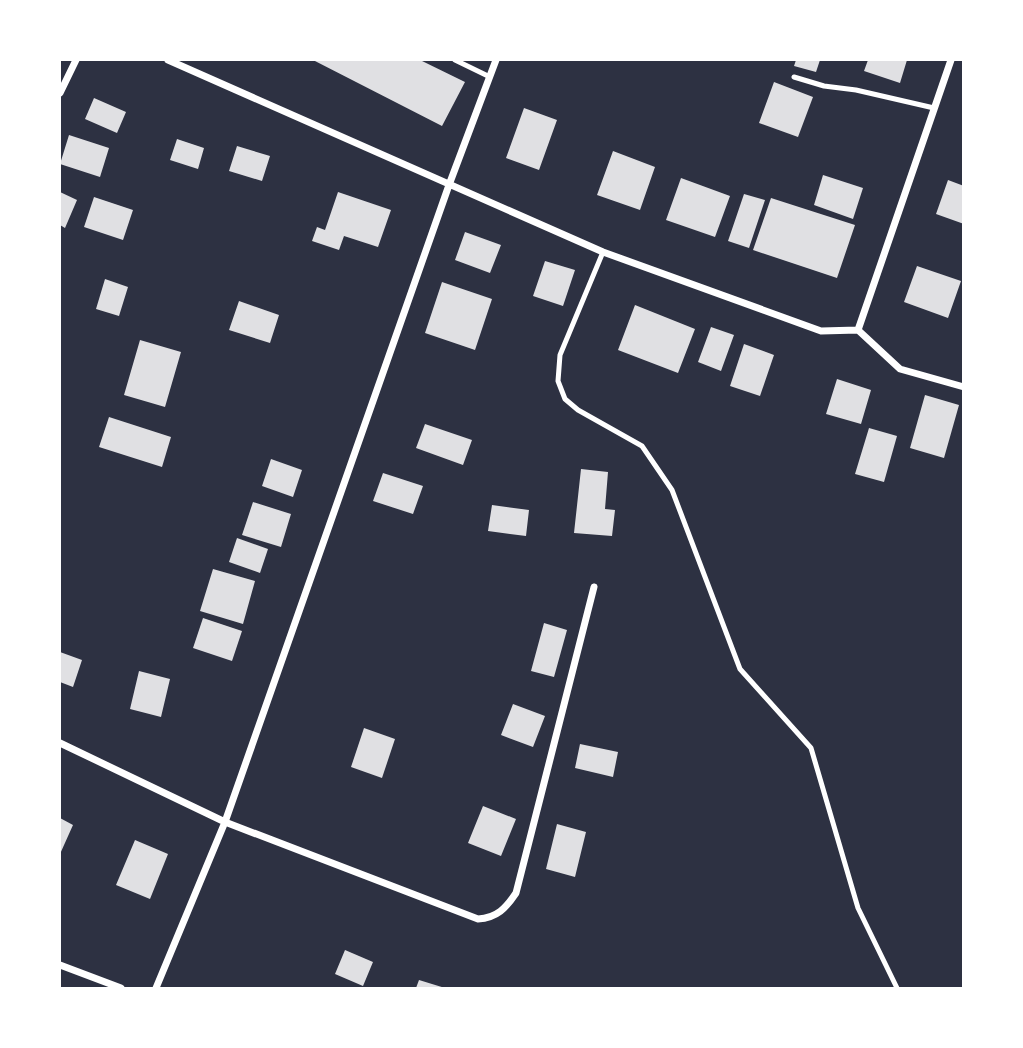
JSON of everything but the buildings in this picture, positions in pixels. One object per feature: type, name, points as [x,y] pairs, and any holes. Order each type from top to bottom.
[{"type":"street","points":[[60,93],[76,60]]},
{"type":"street","points":[[168,60],[603,252],[821,331],[858,330],[900,369],[964,387]]},
{"type":"street","points":[[156,989],[225,822],[496,60]]},
{"type":"street","points":[[858,330],[951,60]]},
{"type":"street","points":[[60,743],[225,822],[478,919],[491,918],[506,907],[516,893],[594,587]]},
{"type":"street","points":[[60,965],[121,989]]},
{"type":"lane","points":[[456,60],[491,77]]},
{"type":"lane","points":[[794,77],[824,86],[856,90],[934,108]]},
{"type":"lane","points":[[603,252],[560,355],[558,381],[561,390],[565,398],[578,410],[642,446],[672,490],[740,669],[811,748],[858,908],[897,989]]}]
